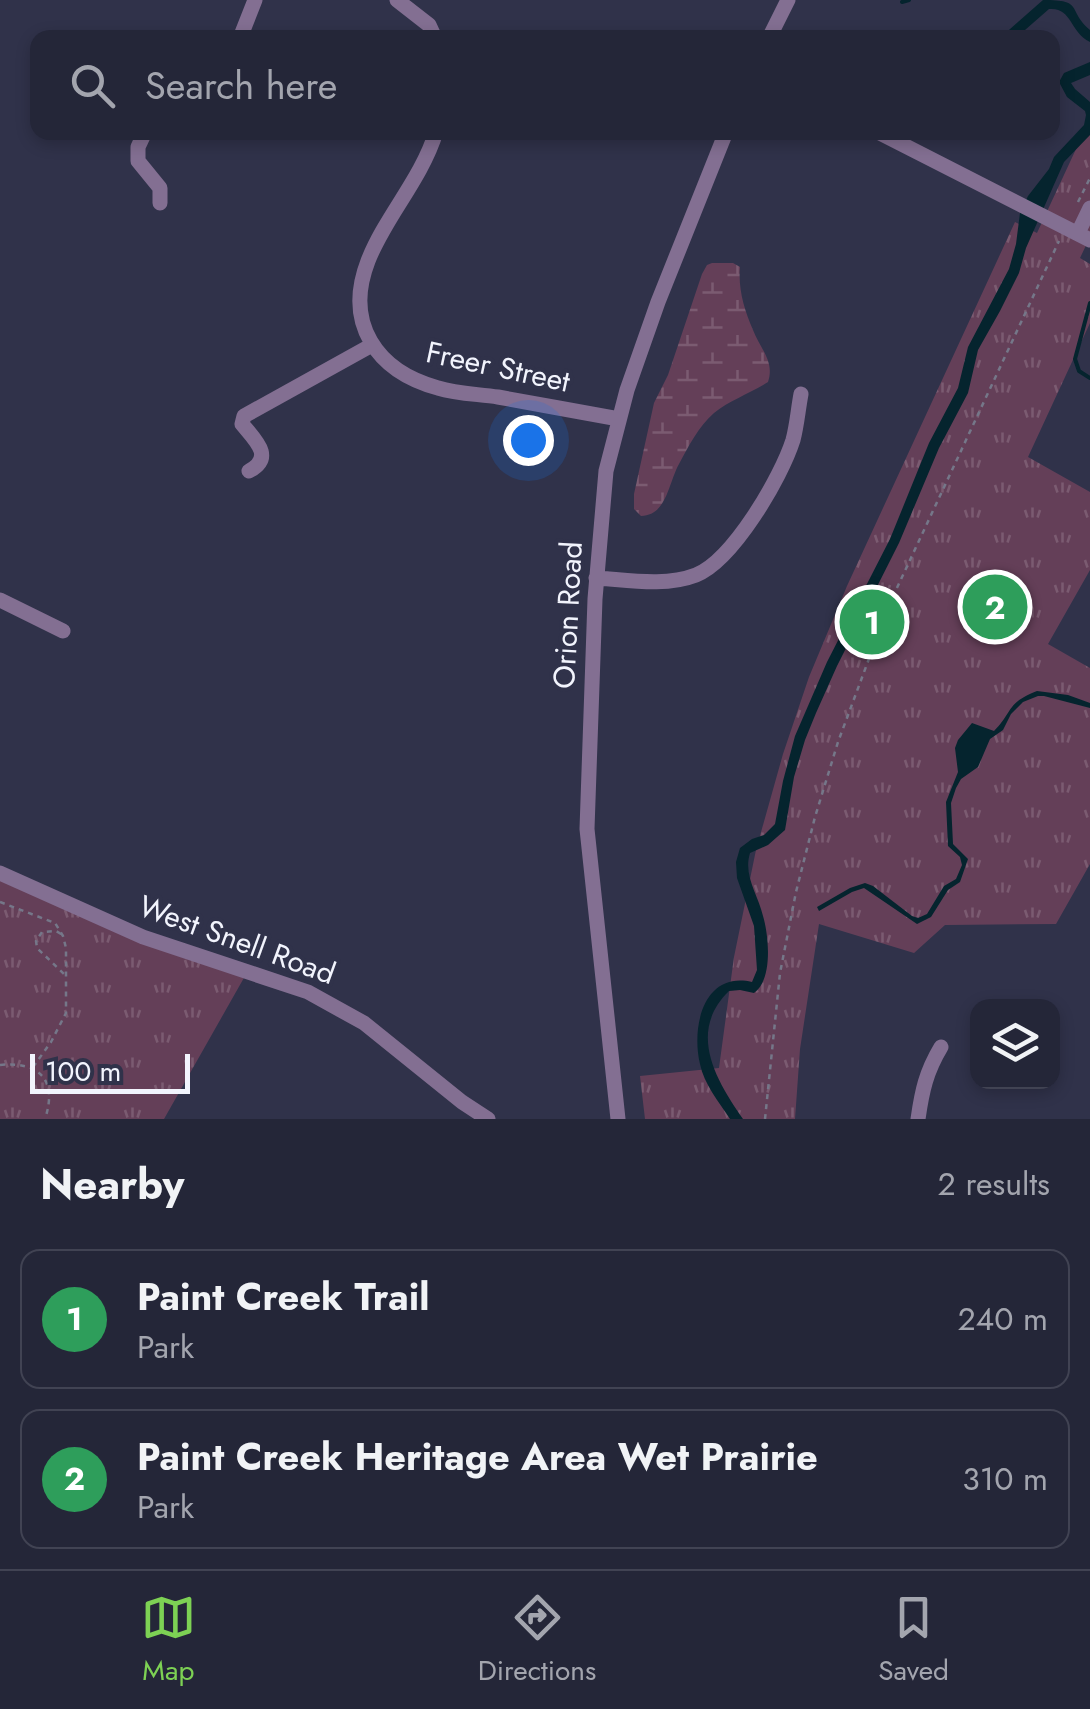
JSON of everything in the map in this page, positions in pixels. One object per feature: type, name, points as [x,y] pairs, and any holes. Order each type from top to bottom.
[{"type":"street","points":[[243,30],[254,0]]},
{"type":"street","points":[[397,0],[431,30]]},
{"type":"street","points":[[772,30],[788,0]]},
{"type":"street","points":[[141,140],[138,161],[160,188],[160,203]]},
{"type":"street","points":[[249,471],[261,462],[262,454],[242,424],[244,416],[372,345],[360,312],[368,261],[421,169],[433,140]]},
{"type":"street","name":"Orion Road","points":[[618,1119],[587,829],[596,578],[606,471],[627,390],[658,302],[723,140]]},
{"type":"street","points":[[894,140],[1078,233],[1090,208]]},
{"type":"street","name":"Freer Street","points":[[372,345],[378,355],[405,376],[442,390],[619,419]]},
{"type":"street","points":[[596,578],[677,580],[714,564],[744,530],[776,477],[792,443],[800,394]]},
{"type":"street","points":[[0,600],[63,631]]},
{"type":"street","name":"West Snell Road","points":[[0,873],[143,937],[290,985],[340,1008],[488,1119]]},
{"type":"street","points":[[918,1119],[928,1069],[941,1048]]},
{"type":"path","points":[[765,1119],[780,973],[800,873],[838,742],[889,605],[1078,233],[1090,180]]},
{"type":"path","points":[[0,902],[55,924],[66,948],[66,1013],[52,1042],[33,1067]]},
{"type":"path","points":[[63,936],[50,930],[42,932],[36,941],[41,954],[66,975]]},
{"type":"path","points":[[0,1064],[33,1067],[46,1079],[51,1093],[46,1119]]},
{"type":"green space","points":[[1090,119],[1090,237],[1080,258],[1090,264],[1090,323],[1028,457],[1090,492],[1090,570],[1048,644],[1090,668],[1090,864],[1056,924],[945,925],[914,953],[819,924],[800,1049],[795,1119],[645,1119],[640,1076],[719,1068],[734,957],[756,850],[809,677],[1015,222],[1037,233]]},
{"type":"green space","points":[[712,263],[740,267],[742,299],[770,375],[768,382],[709,418],[686,451],[662,504],[641,516],[634,509],[634,494],[654,403],[668,375],[702,274]]},
{"type":"green space","points":[[0,879],[245,976],[164,1119],[0,1119]]},
{"type":"water","points":[[1043,0],[1056,0],[1073,7],[1090,30],[1090,42],[1057,9],[1049,9],[1025,30],[1009,30]]},
{"type":"water","points":[[1090,62],[1090,75],[1071,83],[1090,102],[1090,135],[1064,162],[1019,273],[978,350],[968,393],[816,713],[794,777],[785,830],[768,845],[750,853],[750,877],[767,935],[767,968],[754,993],[729,991],[716,1007],[708,1039],[716,1072],[743,1119],[730,1119],[702,1071],[698,1034],[700,1018],[712,993],[736,981],[752,982],[757,970],[754,926],[737,878],[740,848],[775,824],[795,736],[958,388],[968,347],[1009,269],[1020,213],[1054,157],[1084,125],[1085,111],[1067,97],[1060,84],[1064,73]]},
{"type":"water","points":[[1037,691],[1068,695],[1090,703],[1090,708],[1038,696],[1023,702],[1003,730],[990,739],[978,767],[961,779],[951,803],[953,844],[968,859],[960,882],[948,890],[931,917],[917,924],[864,888],[819,911],[817,907],[865,883],[912,916],[927,914],[944,886],[956,879],[962,865],[960,857],[948,846],[946,802],[958,772],[958,740],[972,723],[994,731],[1015,704]]},
{"type":"waterway","points":[[902,2],[909,0]]},
{"type":"waterway","points":[[1090,303],[1075,359],[1079,371],[1090,378]]},
{"type":"place","name":"Paint Creek Heritage Area Wet Prairie","points":[[995,607]]},
{"type":"place","name":"Paint Creek Trail","points":[[872,622]]}]
